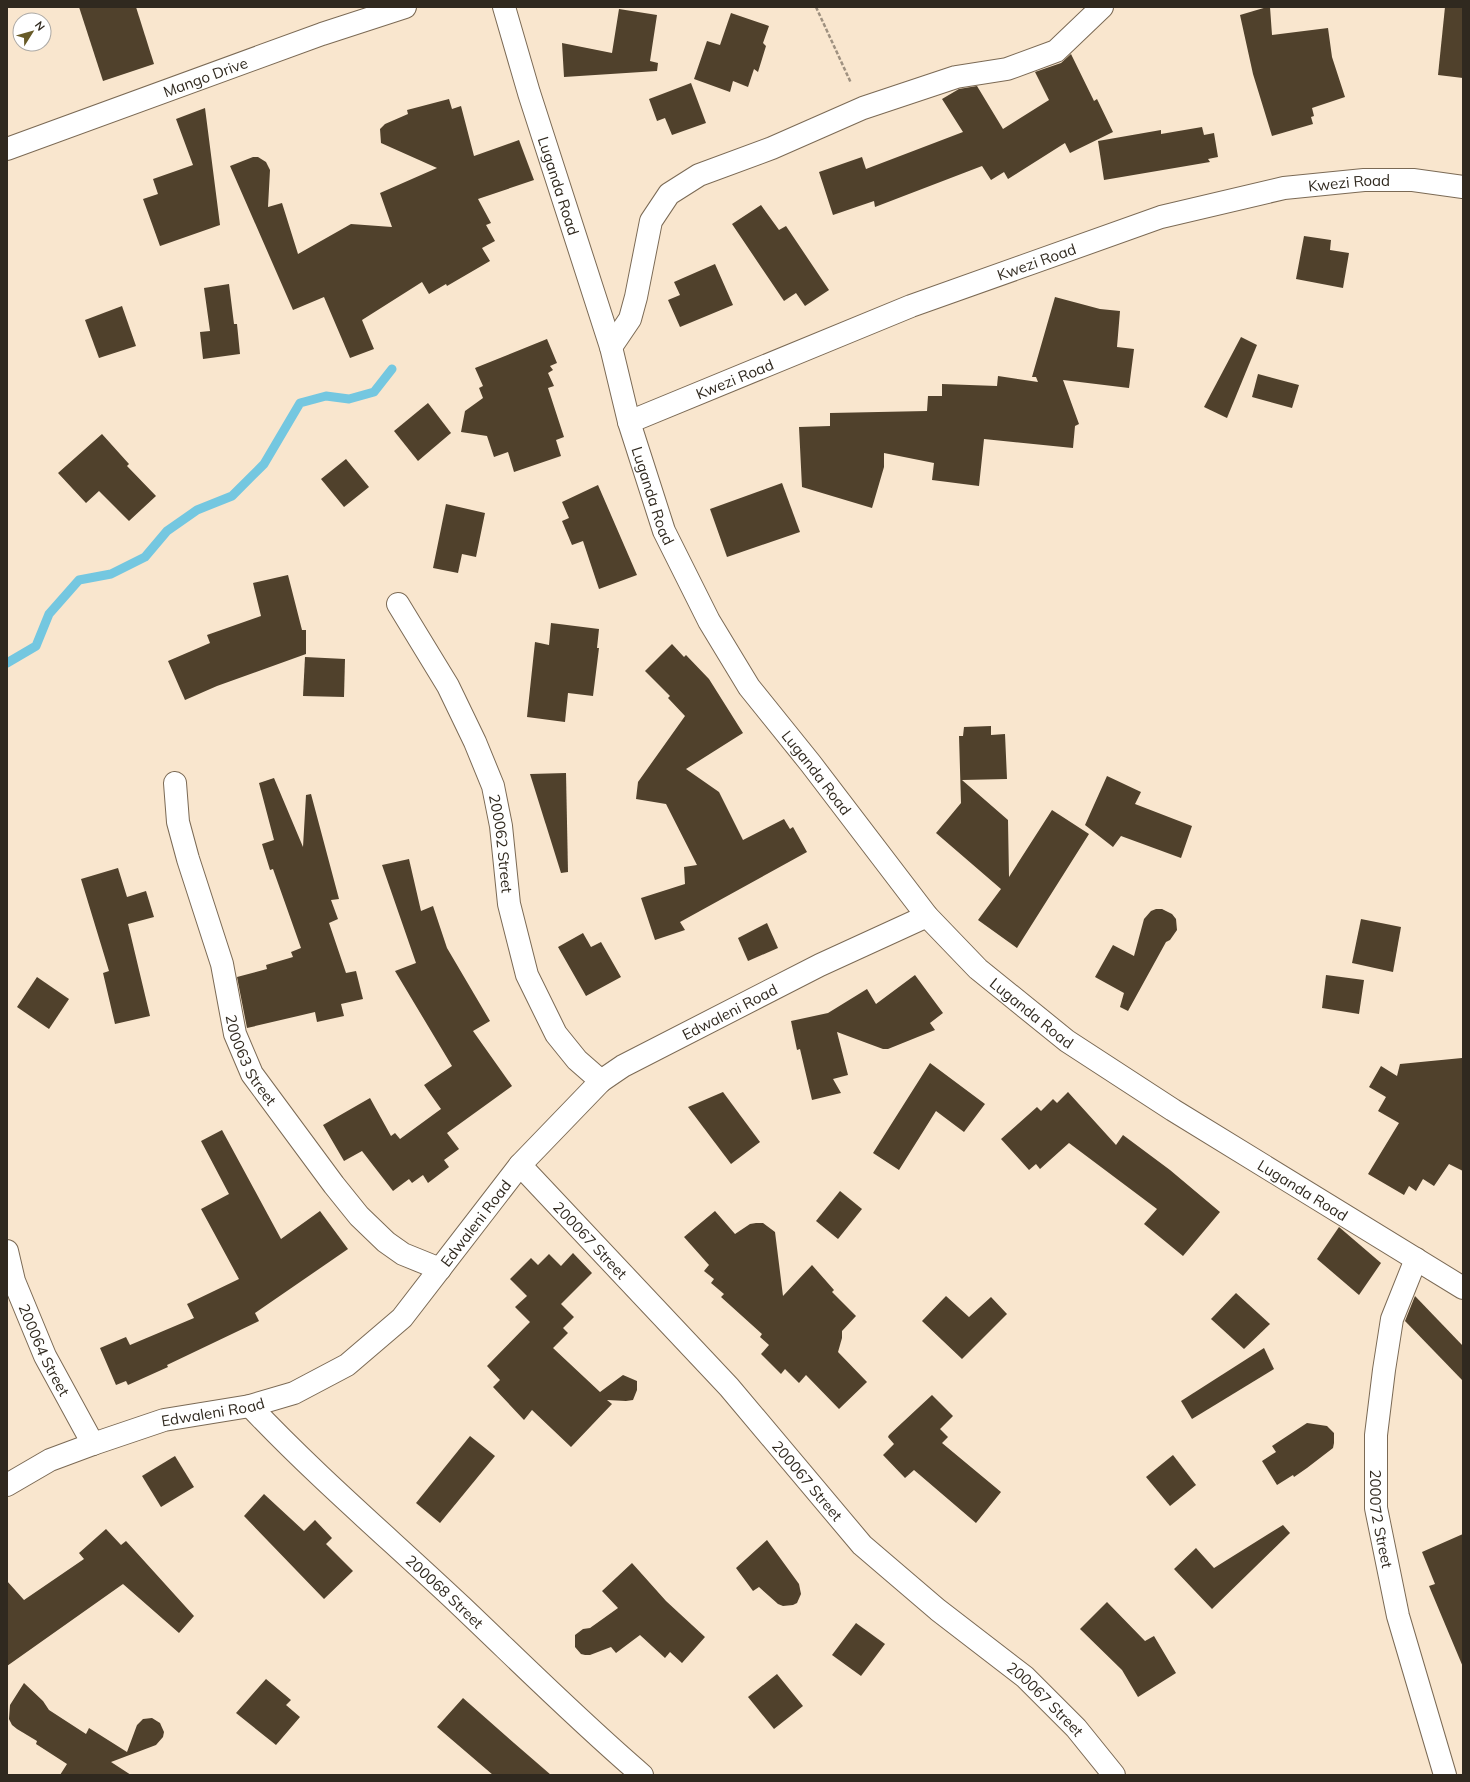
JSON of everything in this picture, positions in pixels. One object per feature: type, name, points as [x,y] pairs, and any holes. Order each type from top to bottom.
[{"type":"street","name":"Mango Drive","points":[[7,149],[322,34],[405,7]]},
{"type":"street","name":"Luganda Road","points":[[504,7],[529,93],[611,347],[629,422],[664,531],[709,621],[749,687],[811,764],[927,916],[978,969],[1067,1041],[1173,1110],[1463,1288]]},
{"type":"street","points":[[611,347],[630,319],[636,297],[651,221],[670,194],[699,175],[772,148],[863,108],[956,77],[1007,69],[1056,51],[1102,7]]},
{"type":"street","name":"Kwezi Road","points":[[629,422],[911,306],[1161,217],[1284,188],[1364,180],[1413,180],[1463,187]]},
{"type":"street","name":"200062 Street","points":[[398,604],[448,686],[475,742],[493,786],[501,826],[509,904],[527,975],[556,1034],[577,1060],[601,1081]]},
{"type":"street","name":"200063 Street","points":[[175,784],[178,822],[188,859],[222,964],[235,1034],[252,1074],[334,1185],[359,1216],[386,1242],[403,1254],[440,1269]]},
{"type":"street","name":"Edwaleni Road","points":[[7,1485],[50,1460],[93,1444],[164,1420],[250,1406],[294,1393],[347,1365],[402,1318],[520,1165],[601,1081],[623,1066],[820,965],[927,916]]},
{"type":"street","name":"200067 Street","points":[[520,1165],[729,1387],[862,1545],[938,1610],[1025,1677],[1076,1728],[1114,1775]]},
{"type":"street","name":"200064 Street","points":[[7,1251],[14,1281],[45,1356],[93,1444]]},
{"type":"street","name":"200072 Street","points":[[1416,1259],[1392,1319],[1376,1435],[1376,1508],[1398,1616],[1427,1719],[1445,1775]]},
{"type":"street","name":"200068 Street","points":[[250,1406],[288,1445],[461,1606],[594,1735],[642,1775]]},
{"type":"path","points":[[816,7],[863,108]]},
{"type":"building","points":[[79,7],[136,7],[154,64],[103,81]]},
{"type":"building","points":[[1270,7],[1272,35],[1328,28],[1332,57],[1345,97],[1312,108],[1314,116],[1311,117],[1313,124],[1272,136],[1253,74],[1240,15]]},
{"type":"building","points":[[1445,7],[1463,7],[1463,78],[1438,75]]},
{"type":"building","points":[[619,9],[657,15],[650,61],[658,63],[657,71],[564,77],[562,43],[612,53]]},
{"type":"building","points":[[731,13],[769,26],[763,43],[766,46],[758,72],[754,69],[748,87],[733,81],[730,92],[694,79],[707,41],[720,45]]},
{"type":"building","points":[[1071,54],[1094,101],[1097,99],[1113,132],[1070,153],[1065,143],[1008,179],[1004,172],[991,180],[982,166],[875,207],[874,201],[833,215],[819,172],[862,157],[866,169],[963,132],[942,99],[959,89],[977,86],[1003,129],[1049,100],[1035,72],[1061,63]]},
{"type":"building","points":[[691,83],[706,123],[672,135],[665,118],[657,121],[649,99]]},
{"type":"building","points":[[449,99],[452,109],[461,106],[474,156],[519,140],[534,180],[478,199],[491,223],[486,225],[495,241],[482,248],[490,261],[447,286],[446,284],[429,294],[422,282],[362,320],[374,349],[350,358],[324,297],[293,310],[230,166],[253,157],[258,157],[266,162],[270,170],[268,207],[282,203],[298,254],[351,224],[392,227],[380,193],[437,168],[381,143],[380,129],[385,124],[408,114],[407,110]]},
{"type":"building","points":[[205,108],[220,225],[160,246],[143,199],[158,194],[153,179],[193,165],[176,119]]},
{"type":"building","points":[[1202,127],[1204,135],[1214,133],[1218,157],[1208,159],[1210,162],[1104,180],[1098,141],[1161,130],[1161,134]]},
{"type":"building","points":[[761,205],[779,230],[786,226],[829,290],[805,306],[796,293],[784,301],[732,224]]},
{"type":"building","points":[[1304,236],[1331,240],[1330,250],[1349,253],[1343,288],[1296,279]]},
{"type":"building","points":[[715,264],[733,305],[680,327],[668,300],[680,295],[674,282]]},
{"type":"building","points":[[229,284],[234,324],[237,324],[240,354],[203,359],[200,332],[210,331],[204,288]]},
{"type":"building","points":[[1055,297],[1100,309],[1120,311],[1117,347],[1134,349],[1129,388],[1063,380],[1079,424],[1075,426],[1073,448],[984,439],[979,486],[932,480],[934,463],[884,453],[884,467],[872,508],[802,487],[799,427],[830,426],[830,413],[927,411],[928,396],[942,396],[942,384],[997,386],[998,376],[1038,382],[1036,377],[1032,377]]},
{"type":"building","points":[[122,306],[136,346],[99,358],[85,320]]},
{"type":"building","points":[[1241,337],[1257,345],[1227,418],[1204,407]]},
{"type":"building","points":[[547,339],[557,363],[550,366],[553,370],[548,373],[554,386],[548,388],[564,437],[556,440],[561,456],[514,472],[508,452],[494,457],[487,436],[461,432],[465,411],[483,398],[479,388],[483,386],[475,368]]},
{"type":"building","points":[[1258,374],[1299,385],[1292,408],[1252,397]]},
{"type":"building","points":[[428,403],[451,433],[418,461],[394,431]]},
{"type":"building","points":[[102,434],[129,464],[127,466],[156,496],[129,521],[99,491],[86,503],[58,473]]},
{"type":"building","points":[[346,459],[369,487],[344,507],[321,479]]},
{"type":"building","points":[[782,483],[800,532],[727,557],[710,509]]},
{"type":"building","points":[[598,485],[637,575],[599,589],[583,541],[572,545],[562,521],[569,518],[562,502]]},
{"type":"building","points":[[446,504],[485,513],[476,557],[462,554],[458,573],[433,568]]},
{"type":"building","points":[[288,575],[302,630],[306,630],[306,654],[217,686],[185,700],[168,661],[210,643],[207,635],[261,616],[253,583]]},
{"type":"building","points":[[551,623],[599,629],[597,648],[599,648],[593,696],[568,693],[565,722],[527,717],[535,642],[549,645]]},
{"type":"building","points":[[672,644],[684,657],[686,655],[709,679],[743,733],[686,769],[719,792],[743,840],[784,819],[790,829],[793,827],[807,852],[680,922],[685,930],[655,940],[641,898],[685,884],[684,867],[697,865],[666,804],[636,799],[638,782],[685,716],[668,698],[670,696],[645,671]]},
{"type":"building","points":[[305,657],[345,659],[344,697],[303,696]]},
{"type":"building","points":[[991,726],[991,735],[1005,734],[1007,779],[962,780],[1008,820],[1009,877],[1052,810],[1089,834],[1017,948],[978,920],[1001,889],[936,833],[961,803],[959,736],[963,736],[964,727]]},
{"type":"building","points":[[566,773],[568,872],[561,873],[530,774]]},
{"type":"building","points":[[1107,776],[1141,792],[1135,804],[1192,826],[1181,858],[1121,836],[1113,847],[1085,825]]},
{"type":"building","points":[[274,778],[303,847],[306,795],[311,794],[339,899],[331,900],[338,919],[329,923],[346,973],[356,971],[363,999],[341,1004],[344,1016],[317,1022],[315,1012],[247,1028],[237,977],[267,969],[266,965],[293,957],[291,952],[301,948],[273,869],[270,870],[262,844],[274,840],[259,783]]},
{"type":"building","points":[[409,859],[421,911],[433,906],[447,948],[490,1021],[473,1031],[512,1086],[447,1133],[459,1149],[444,1160],[449,1167],[428,1183],[423,1175],[412,1183],[409,1179],[393,1191],[362,1151],[344,1161],[323,1125],[370,1098],[391,1136],[395,1133],[400,1139],[441,1109],[424,1085],[452,1066],[395,971],[416,963],[382,865]]},
{"type":"building","points":[[118,868],[127,897],[146,891],[154,917],[128,924],[150,1016],[115,1024],[103,973],[109,971],[81,879]]},
{"type":"building","points":[[1162,909],[1172,914],[1176,919],[1177,930],[1170,940],[1166,942],[1128,1011],[1120,1007],[1124,993],[1095,977],[1113,945],[1134,956],[1144,919],[1151,911]]},
{"type":"building","points":[[1361,919],[1401,927],[1393,972],[1352,963]]},
{"type":"building","points":[[767,923],[778,948],[748,961],[738,938]]},
{"type":"building","points":[[583,933],[591,947],[601,942],[621,977],[586,996],[558,947]]},
{"type":"building","points":[[915,975],[943,1013],[930,1023],[935,1030],[888,1049],[883,1049],[837,1032],[848,1075],[833,1079],[841,1093],[812,1100],[800,1049],[797,1050],[791,1021],[828,1013],[867,989],[876,1004]]},
{"type":"building","points":[[1326,975],[1364,980],[1359,1014],[1322,1008]]},
{"type":"building","points":[[37,977],[69,999],[49,1029],[17,1007]]},
{"type":"building","points":[[1462,1058],[1463,1171],[1449,1164],[1434,1186],[1423,1179],[1416,1191],[1409,1186],[1404,1195],[1368,1174],[1399,1123],[1378,1111],[1386,1097],[1369,1087],[1381,1066],[1397,1076],[1400,1064]]},
{"type":"building","points":[[930,1063],[985,1104],[964,1132],[936,1111],[899,1170],[873,1153]]},
{"type":"building","points":[[723,1092],[760,1142],[731,1164],[688,1107]]},
{"type":"building","points":[[1068,1092],[1116,1145],[1123,1135],[1170,1170],[1220,1212],[1183,1256],[1144,1224],[1157,1209],[1069,1143],[1040,1169],[1036,1164],[1029,1170],[1001,1139],[1037,1107],[1041,1111],[1053,1099],[1057,1103]]},
{"type":"building","points":[[222,1130],[281,1239],[320,1211],[348,1249],[255,1313],[259,1321],[167,1365],[168,1367],[128,1385],[126,1381],[116,1385],[100,1348],[126,1337],[130,1345],[194,1318],[187,1304],[239,1279],[201,1209],[229,1194],[201,1141]]},
{"type":"building","points":[[840,1191],[862,1209],[838,1239],[816,1221]]},
{"type":"building","points":[[715,1211],[735,1234],[750,1224],[756,1223],[763,1223],[775,1232],[783,1296],[812,1265],[834,1290],[832,1292],[856,1316],[842,1331],[842,1338],[838,1352],[867,1382],[839,1409],[806,1375],[799,1383],[785,1369],[781,1374],[761,1354],[769,1345],[760,1337],[762,1334],[721,1297],[724,1294],[711,1283],[714,1279],[704,1271],[709,1265],[684,1237]]},
{"type":"building","points":[[1339,1227],[1381,1263],[1359,1295],[1317,1259]]},
{"type":"building","points":[[573,1253],[592,1273],[561,1304],[574,1317],[563,1328],[568,1333],[553,1348],[600,1392],[623,1375],[637,1381],[637,1390],[633,1400],[607,1400],[612,1404],[571,1447],[532,1410],[524,1420],[493,1387],[500,1380],[487,1366],[530,1322],[515,1307],[527,1296],[510,1279],[531,1258],[538,1265],[549,1254],[561,1266]]},
{"type":"building","points":[[1236,1293],[1270,1324],[1244,1349],[1211,1319]]},
{"type":"building","points":[[946,1296],[969,1317],[991,1297],[1007,1314],[962,1359],[922,1321]]},
{"type":"building","points":[[1415,1296],[1463,1346],[1463,1381],[1405,1321]]},
{"type":"building","points":[[1264,1348],[1274,1369],[1192,1419],[1181,1401]]},
{"type":"building","points":[[932,1395],[953,1416],[940,1429],[948,1437],[942,1443],[1001,1492],[976,1523],[914,1470],[905,1478],[883,1455],[894,1444],[888,1437],[889,1435]]},
{"type":"building","points":[[1307,1423],[1327,1426],[1334,1433],[1333,1448],[1294,1477],[1293,1475],[1277,1485],[1262,1461],[1276,1452],[1272,1446]]},
{"type":"building","points":[[470,1436],[495,1456],[440,1523],[416,1503]]},
{"type":"building","points":[[1173,1455],[1196,1485],[1170,1506],[1146,1477]]},
{"type":"building","points":[[175,1456],[194,1487],[161,1507],[142,1476]]},
{"type":"building","points":[[264,1494],[304,1531],[315,1520],[332,1538],[326,1544],[353,1571],[324,1599],[244,1516]]},
{"type":"building","points":[[1283,1525],[1290,1533],[1212,1609],[1174,1569],[1196,1548],[1214,1568]]},
{"type":"building","points":[[106,1529],[121,1545],[126,1541],[194,1616],[179,1633],[123,1584],[7,1666],[7,1581],[24,1600],[84,1559],[79,1553]]},
{"type":"building","points":[[1463,1534],[1463,1667],[1429,1586],[1435,1584],[1422,1552]]},
{"type":"building","points":[[767,1540],[799,1584],[801,1594],[797,1603],[793,1605],[783,1606],[778,1604],[759,1587],[753,1591],[736,1568]]},
{"type":"building","points":[[632,1563],[666,1601],[705,1637],[682,1663],[670,1652],[665,1658],[640,1635],[616,1653],[611,1647],[590,1655],[585,1655],[581,1654],[575,1647],[575,1635],[583,1629],[590,1628],[618,1608],[602,1591]]},
{"type":"building","points":[[1107,1602],[1145,1641],[1154,1636],[1176,1673],[1138,1697],[1122,1670],[1080,1629]]},
{"type":"building","points":[[856,1623],[885,1644],[861,1676],[832,1655]]},
{"type":"building","points":[[777,1674],[803,1706],[774,1729],[748,1697]]},
{"type":"building","points":[[266,1679],[291,1700],[286,1705],[300,1717],[276,1745],[236,1713]]},
{"type":"building","points":[[24,1683],[43,1701],[49,1710],[86,1734],[89,1728],[127,1752],[137,1725],[143,1719],[152,1718],[160,1723],[164,1732],[163,1737],[156,1745],[111,1762],[131,1775],[60,1775],[67,1764],[36,1744],[37,1741],[17,1729],[12,1725],[9,1719],[10,1705]]},
{"type":"building","points":[[463,1698],[551,1775],[493,1775],[437,1727]]},
{"type":"waterway","points":[[7,663],[36,646],[49,614],[79,580],[111,574],[145,557],[167,531],[197,510],[232,496],[264,464],[300,403],[326,396],[349,399],[374,392],[392,369]]}]
